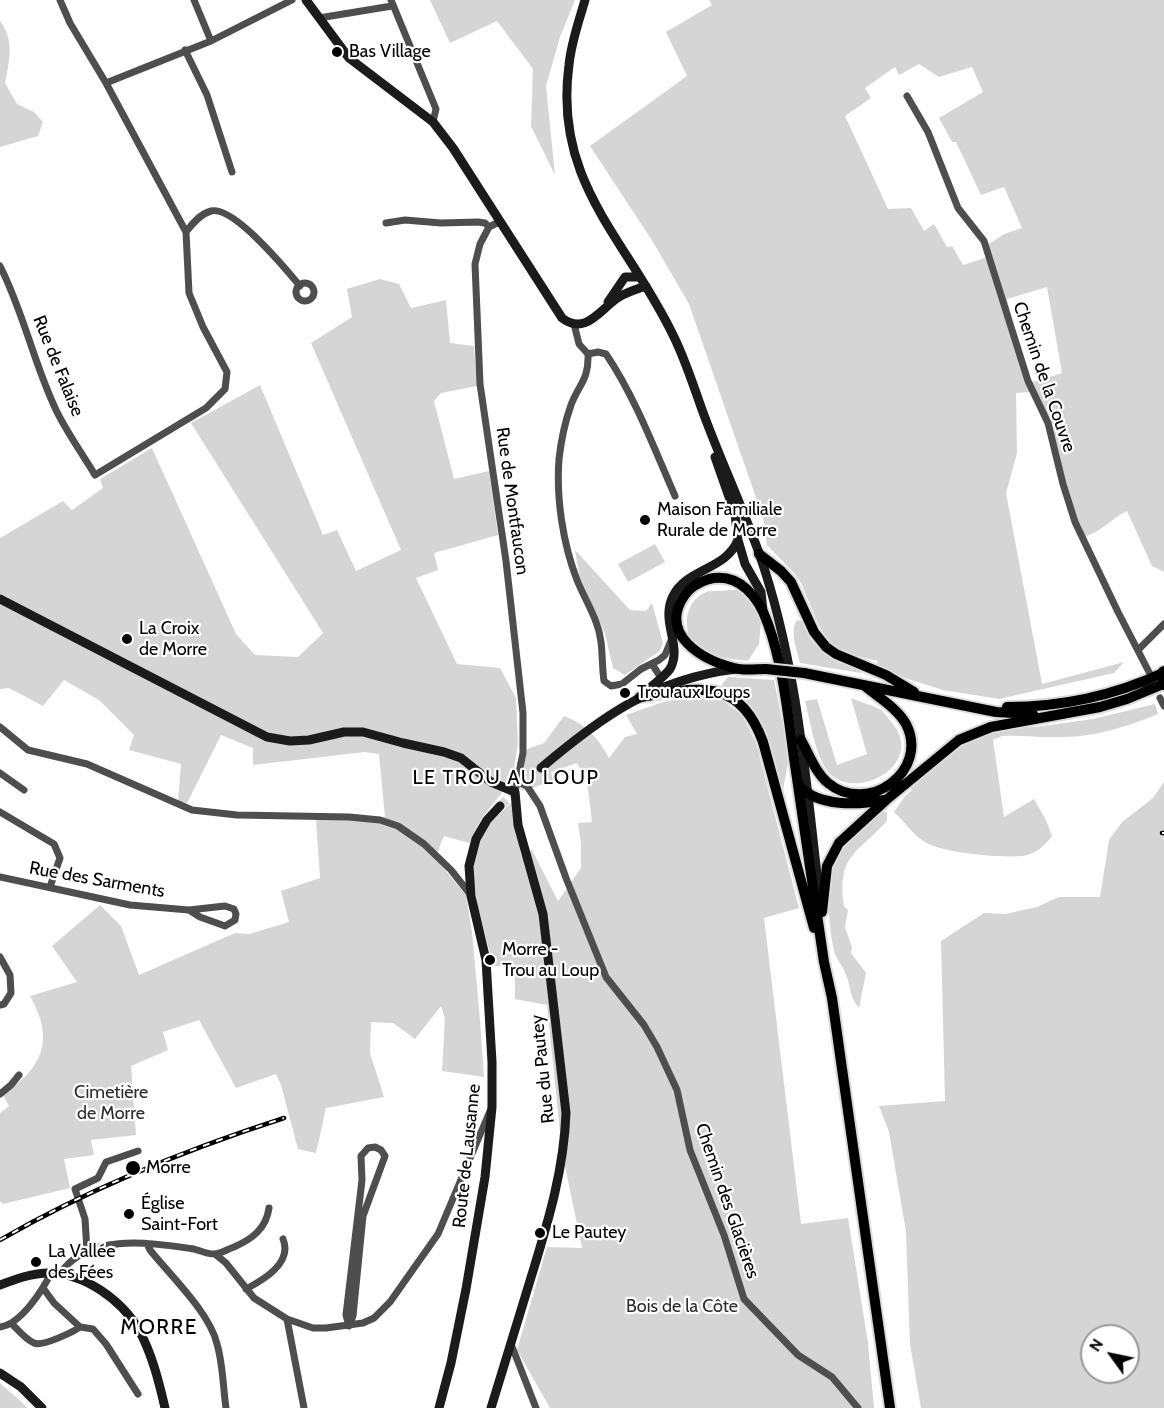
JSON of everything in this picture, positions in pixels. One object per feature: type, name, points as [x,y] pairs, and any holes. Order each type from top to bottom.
[{"type":"main road","points":[[306,0],[349,58],[433,123],[453,148],[561,318],[574,324],[587,322],[621,296],[646,286]]},
{"type":"main road","points":[[585,0],[569,64],[566,99],[574,155],[595,207],[646,286],[677,344],[759,554],[780,630],[809,794],[832,998],[890,1408]]},
{"type":"main road","points":[[604,308],[625,277],[615,239]]},
{"type":"main road","points":[[625,277],[639,277]]},
{"type":"main road","points":[[704,415],[716,461],[735,514],[743,560],[761,592],[763,611],[775,648],[832,998]]},
{"type":"main road","points":[[640,697],[661,678],[672,664],[674,650],[668,613],[677,589],[691,576],[725,559],[738,540]]},
{"type":"main road","points":[[759,554],[791,582],[814,632],[826,647],[836,654],[886,675],[922,696]]},
{"type":"main road","points":[[725,559],[758,564],[764,571]]},
{"type":"main road","points":[[736,669],[705,658],[686,644],[678,627],[680,602],[694,585],[708,579],[722,578],[730,579],[743,586],[763,611]]},
{"type":"main road","points":[[0,599],[267,737],[290,741],[309,740],[344,732],[363,732],[461,758],[491,782],[515,792]]},
{"type":"main road","points":[[541,768],[598,722],[640,697],[688,679],[736,669],[804,673],[1007,713],[1060,714]]},
{"type":"main road","points":[[973,706],[1028,707],[1071,702],[1164,680]]},
{"type":"main road","points":[[821,908],[827,866],[834,850],[851,831],[948,747],[969,734],[1000,725],[1113,704],[1164,680]]},
{"type":"main road","points":[[801,740],[822,777],[840,790],[860,795],[879,791],[891,785],[907,764],[910,753],[909,734],[906,725],[894,709],[863,684]]},
{"type":"main road","points":[[640,697],[691,688],[715,690],[737,702],[754,721],[763,742],[825,962]]},
{"type":"main road","points":[[799,786],[809,794],[828,800],[850,803],[886,800]]},
{"type":"main road","name":"Rue du Pautey","points":[[491,1408],[560,1174],[565,1140],[566,1113],[543,914],[518,825],[515,792]]},
{"type":"main road","name":"Route de Lausanne","points":[[439,1408],[452,1363],[472,1258],[485,1177],[492,1107],[492,1062],[486,960],[471,896],[469,866],[477,838],[500,806]]},
{"type":"main road","points":[[0,1285],[22,1277],[56,1274],[88,1284],[103,1292],[129,1314],[139,1330],[150,1354],[165,1408]]},
{"type":"main road","points":[[0,1373],[21,1388],[42,1408]]},
{"type":"street","points":[[60,0],[70,23],[106,83],[186,232],[196,219],[204,214],[212,210],[222,212],[236,220],[264,245],[300,286]]},
{"type":"street","points":[[194,0],[211,41]]},
{"type":"street","points":[[106,83],[211,41],[292,0]]},
{"type":"street","points":[[319,18],[392,3],[436,109],[433,123]]},
{"type":"street","points":[[185,50],[207,95],[232,172]]},
{"type":"street","name":"Chemin de la Couvre","points":[[907,96],[928,132],[958,208],[984,241],[1028,381],[1048,423],[1073,515],[1097,571],[1149,672]]},
{"type":"street","points":[[386,223],[405,220],[441,223],[478,222],[485,223],[489,227],[499,222]]},
{"type":"street","name":"Rue de Montfaucon","points":[[489,227],[480,244],[475,264],[480,384],[506,561],[523,713],[524,746],[515,792]]},
{"type":"street","name":"Rue de Falaise","points":[[0,266],[14,292],[57,413],[95,475],[206,408],[225,389],[227,372],[202,327],[189,293],[186,232]]},
{"type":"street","points":[[574,324],[579,344],[588,354],[588,368],[572,404],[559,459],[559,490],[565,535],[576,578],[597,623],[604,654],[604,681],[611,686],[619,685],[664,655],[672,638]]},
{"type":"street","points":[[588,354],[598,352],[606,354],[618,371],[648,432],[675,496]]},
{"type":"street","points":[[1138,650],[1164,624]]},
{"type":"street","points":[[652,664],[661,678]]},
{"type":"street","points":[[1160,698],[1164,706]]},
{"type":"street","points":[[0,727],[28,750],[87,764],[192,810],[237,815],[349,817],[389,823],[414,835],[451,870],[471,896]]},
{"type":"street","points":[[0,773],[24,790]]},
{"type":"street","name":"Chemin des Glacières","points":[[517,780],[527,786],[540,806],[566,878],[606,976],[644,1024],[677,1090],[690,1150],[724,1235],[744,1299],[798,1355],[840,1384],[858,1408]]},
{"type":"street","points":[[0,812],[54,844],[60,858],[50,887]]},
{"type":"street","points":[[451,870],[463,870],[469,866]]},
{"type":"street","name":"Rue des Sarments","points":[[0,878],[130,905],[189,910],[225,906],[234,909],[236,914],[235,920],[225,926],[200,917],[189,910]]},
{"type":"street","points":[[0,957],[10,975],[11,993],[0,1005]]},
{"type":"street","points":[[0,1094],[19,1075]]},
{"type":"street","points":[[0,1327],[12,1324],[67,1264],[87,1251],[119,1244],[147,1244],[215,1254],[226,1263],[255,1298],[287,1319],[313,1328],[363,1323],[374,1318],[390,1302],[438,1234],[492,1107]]},
{"type":"street","points":[[349,1326],[353,1316],[356,1254],[362,1180],[360,1156],[368,1148],[375,1147],[385,1156],[363,1216],[356,1254]]},
{"type":"street","points":[[87,1251],[85,1219],[75,1189],[98,1178],[106,1161],[138,1151]]},
{"type":"street","points":[[215,1254],[246,1241],[257,1233],[264,1226],[269,1208]]},
{"type":"street","points":[[246,1289],[264,1280],[275,1270],[282,1259],[284,1242]]},
{"type":"street","points":[[147,1244],[212,1330],[218,1344],[226,1408]]},
{"type":"street","points":[[44,1288],[54,1303],[80,1327],[93,1329],[106,1344],[138,1394]]},
{"type":"street","points":[[287,1319],[304,1408]]},
{"type":"street","points":[[12,1324],[32,1343],[38,1345],[71,1334],[80,1327]]},
{"type":"street","points":[[511,1344],[536,1408]]},
{"type":"green space","points":[[430,0],[575,0],[560,37],[546,86],[555,175],[531,126],[533,69],[497,21],[450,43]]},
{"type":"green space","points":[[709,0],[1164,0],[1164,572],[1152,566],[1127,511],[1098,531],[1079,537],[1045,421],[1031,392],[1016,393],[1017,453],[1006,493],[1042,684],[1124,662],[1114,673],[999,699],[943,690],[908,679],[878,666],[877,661],[847,653],[825,637],[801,583],[767,545],[763,518],[689,304],[653,242],[590,146],[687,76],[666,32],[712,5]],"holes":[[[919,64],[939,77],[972,67],[983,92],[939,118],[952,142],[956,142],[981,195],[1004,187],[1022,228],[1004,234],[989,244],[985,258],[963,265],[952,246],[947,247],[934,224],[924,231],[911,208],[888,209],[845,116],[871,98],[865,88],[895,67],[899,75]],[[1047,287],[1062,373],[1033,382],[1021,355],[1007,299]]]},
{"type":"green space","points":[[0,21],[5,28],[9,43],[5,83],[17,104],[34,112],[43,122],[38,136],[0,147]]},
{"type":"green space","name":"Cimetière de Morre","points":[[380,279],[399,284],[411,308],[446,300],[450,343],[474,346],[477,386],[441,393],[434,401],[454,479],[489,471],[498,535],[434,553],[438,570],[416,578],[457,664],[500,668],[516,698],[518,744],[512,780],[482,818],[469,843],[444,836],[435,858],[466,895],[472,932],[484,1077],[442,1071],[445,1019],[441,1006],[415,1039],[393,1023],[371,1022],[370,1053],[384,1097],[326,1108],[316,1153],[298,1149],[276,1074],[236,1088],[199,1020],[163,1032],[168,1050],[131,1066],[136,1135],[91,1140],[94,1155],[64,1159],[70,1188],[3,1204],[0,1201],[0,1113],[9,1106],[3,1095],[28,1073],[40,1055],[42,1045],[41,1022],[30,996],[77,982],[52,946],[100,905],[121,926],[139,975],[235,933],[249,934],[289,922],[281,891],[320,878],[316,820],[385,817],[379,754],[365,752],[253,765],[253,748],[221,735],[187,803],[178,801],[181,764],[129,750],[134,735],[99,700],[64,680],[43,706],[9,688],[0,689],[0,538],[63,501],[72,510],[103,488],[100,479],[152,448],[236,634],[255,655],[298,657],[323,633],[191,423],[260,385],[323,535],[337,530],[356,571],[401,550],[311,343],[352,317],[347,289]]},
{"type":"green space","points":[[655,544],[665,562],[628,582],[618,564]]},
{"type":"green space","points":[[575,550],[630,610],[646,611],[652,603],[663,643],[660,651],[625,675],[613,668],[605,634],[580,578]]},
{"type":"green space","points":[[739,590],[749,597],[761,621],[759,644],[748,661],[707,653],[695,644],[687,629],[688,612],[698,597],[708,591]]},
{"type":"green space","points":[[797,620],[802,621],[812,641],[818,647],[861,670],[861,673],[800,663],[794,635]]},
{"type":"green space","points":[[728,677],[774,680],[789,757],[783,790],[763,726],[747,705],[723,688],[722,684]]},
{"type":"green space","name":"Bois de la Côte","points":[[697,694],[718,697],[742,715],[756,743],[799,908],[764,918],[801,1224],[848,1218],[868,1343],[874,1408],[550,1408],[517,1350],[547,1247],[582,1248],[562,1152],[547,1005],[515,999],[515,966],[493,966],[476,893],[473,864],[475,851],[485,830],[512,802],[521,855],[532,850],[558,901],[581,868],[578,823],[592,822],[587,781],[577,763],[551,772],[554,780],[532,788],[523,772],[527,749],[544,743],[564,716],[591,733],[609,758],[625,737],[637,734],[626,715],[660,703]]},
{"type":"green space","points":[[851,698],[881,710],[893,724],[900,739],[900,752],[895,764],[885,774],[857,783],[843,782],[826,769],[814,740],[805,701],[817,699],[837,765],[867,754]]},
{"type":"green space","points":[[1155,704],[1158,714],[1124,727],[1099,733],[1075,737],[1002,736],[993,740],[1004,817],[1034,799],[1052,836],[1031,854],[986,855],[957,852],[933,846],[916,836],[894,812],[912,790],[909,787],[955,747],[997,729],[1035,727],[1093,719]]},
{"type":"green space","points":[[1164,782],[1164,1408],[921,1408],[910,1344],[906,1232],[889,1132],[879,1106],[945,1101],[941,941],[984,913],[1005,914],[1037,907],[1059,897],[1100,897],[1109,840],[1122,822],[1153,798]]},
{"type":"green space","points":[[881,812],[887,812],[887,821],[852,856],[844,875],[844,906],[848,910],[845,927],[852,947],[851,953],[866,973],[859,1008],[853,999],[846,975],[834,950],[829,914],[831,875],[843,849]]},
{"type":"green space","points":[[0,1383],[28,1408],[0,1408]]},
{"type":"tunnel","points":[[500,806],[541,768]]},
{"type":"railway","points":[[0,1240],[68,1204],[139,1171],[284,1118]]},
{"type":"place","name":"Bas Village","points":[[337,52]]},
{"type":"place","name":"Maison Familiale Rurale de Morre","points":[[645,520]]},
{"type":"place","name":"La Croix de Morre","points":[[127,639]]},
{"type":"place","name":"Trou aux Loups","points":[[625,693]]},
{"type":"place","name":"Morre - Trou au Loup","points":[[490,960]]},
{"type":"place","name":"Morre","points":[[133,1168]]},
{"type":"place","name":"Église Saint-Fort","points":[[129,1214]]},
{"type":"place","name":"Le Pautey","points":[[540,1233]]},
{"type":"place","name":"La Vallée des Fées","points":[[36,1262]]},
{"type":"district","name":"LE TROU AU LOUP","points":[[506,778]]},
{"type":"district","name":"MORRE","points":[[159,1328]]}]
